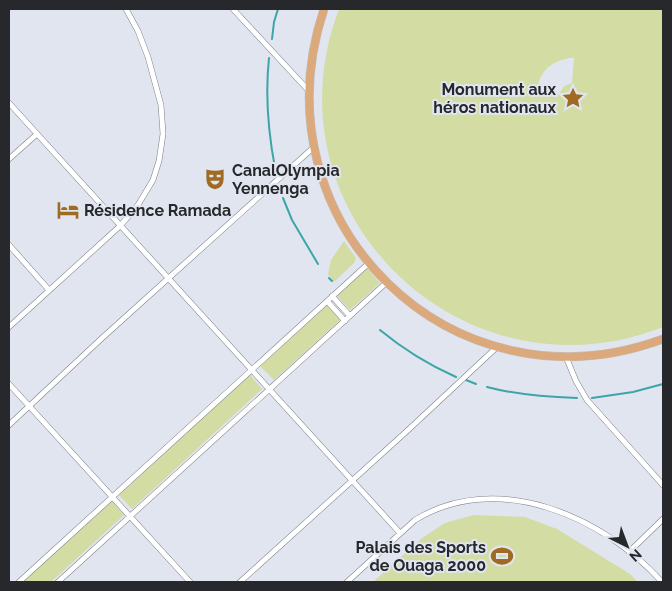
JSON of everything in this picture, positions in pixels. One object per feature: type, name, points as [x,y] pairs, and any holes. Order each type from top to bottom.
[{"type":"main road","points":[[324,9],[312,53],[309,91],[314,147],[321,176],[336,213],[354,243],[387,282],[408,301],[462,334],[497,346],[531,354],[566,357],[593,356],[619,352],[663,339]]},
{"type":"street","points":[[9,327],[120,226],[138,205],[153,180],[159,161],[163,134],[162,105],[148,57],[138,31],[126,9]]},
{"type":"street","points":[[233,9],[309,91]]},
{"type":"street","points":[[9,103],[400,533]]},
{"type":"street","points":[[9,159],[37,134]]},
{"type":"street","points":[[9,425],[314,147]]},
{"type":"street","points":[[9,245],[49,290]]},
{"type":"street","points":[[19,582],[369,263]]},
{"type":"street","points":[[58,582],[387,282]]},
{"type":"street","points":[[330,298],[350,316]]},
{"type":"street","points":[[330,298],[345,321]]},
{"type":"street","points":[[240,582],[407,431],[497,346]]},
{"type":"street","points":[[566,357],[576,381],[587,400],[663,485]]},
{"type":"street","points":[[9,384],[190,582]]},
{"type":"street","points":[[347,582],[415,520],[435,509],[473,499],[508,499],[541,506],[576,519],[610,537],[662,582]]},
{"type":"street","points":[[629,552],[663,519]]},
{"type":"green space","points":[[339,9],[663,9],[663,327],[588,344],[517,339],[452,315],[397,274],[355,220],[329,155],[323,84]],"holes":[[[574,58],[572,83],[564,86],[559,94],[536,92],[540,79],[546,69],[556,62]]]},
{"type":"green space","points":[[344,241],[356,258],[354,263],[334,282],[328,274],[331,260]]},
{"type":"green space","points":[[367,268],[380,283],[350,310],[336,295]]},
{"type":"green space","points":[[327,304],[341,319],[274,380],[260,366]]},
{"type":"green space","points":[[250,375],[262,389],[132,509],[119,495]]},
{"type":"green space","points":[[111,500],[124,515],[51,582],[21,582]]},
{"type":"green space","name":"Palais des Sports de Ouaga 2000","points":[[474,515],[525,517],[557,529],[630,574],[638,582],[373,582],[422,538],[445,523]]},
{"type":"waterway","points":[[272,39],[278,9]]},
{"type":"waterway","points":[[269,58],[268,113],[275,168]]},
{"type":"waterway","points":[[283,198],[292,220],[318,264]]},
{"type":"waterway","points":[[329,278],[332,281]]},
{"type":"waterway","points":[[380,330],[416,356],[456,377]]},
{"type":"waterway","points":[[466,380],[476,384]]},
{"type":"waterway","points":[[592,398],[633,392],[663,384]]},
{"type":"waterway","points":[[487,387],[532,395],[577,398]]},
{"type":"place","name":"Monument aux héros nationaux","points":[[573,98]]},
{"type":"place","name":"CanalOlympia Yennenga","points":[[215,179]]},
{"type":"place","name":"Résidence Ramada","points":[[68,210]]},
{"type":"place","name":"Palais des Sports de Ouaga 2000","points":[[502,556]]}]
